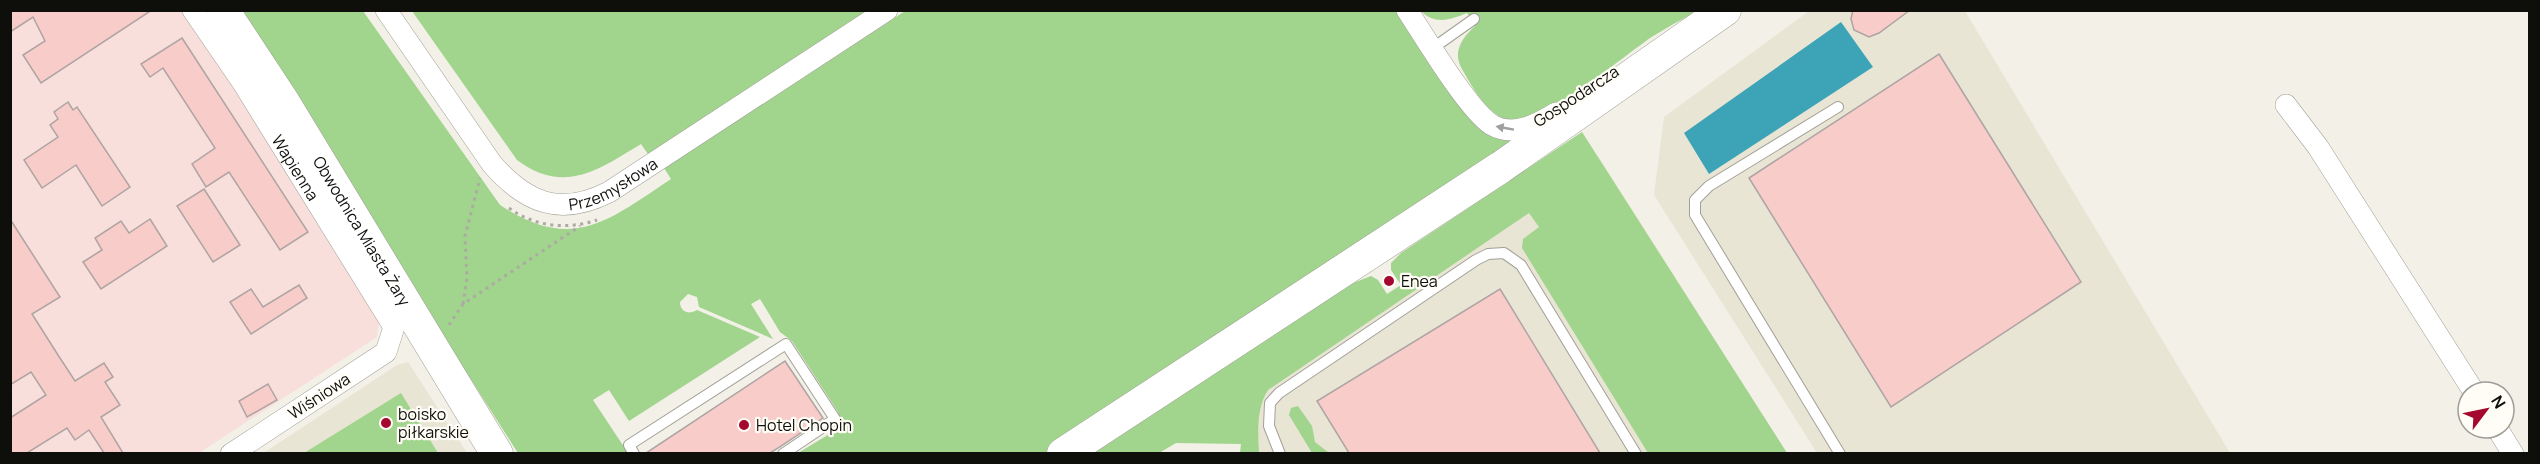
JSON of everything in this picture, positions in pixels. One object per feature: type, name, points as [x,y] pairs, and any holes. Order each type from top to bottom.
[{"type":"main road","name":"Obwodnica Miasta Żary","points":[[223,10],[289,111],[497,453]]},
{"type":"main road","points":[[1063,453],[1500,167],[1725,10]]},
{"type":"main road","points":[[471,411],[505,453]]},
{"type":"street","name":"Wapienna","points":[[193,10],[243,83],[394,327]]},
{"type":"street","name":"Przemysłowa","points":[[386,10],[505,178],[518,190],[554,205],[590,201],[609,192],[887,10]]},
{"type":"street","name":"Gospodarcza","points":[[1407,10],[1482,117],[1499,128],[1518,130],[1548,118],[1660,40],[1718,10]]},
{"type":"street","points":[[2286,105],[2318,147],[2466,380]]},
{"type":"street","name":"Wiśniowa","points":[[231,453],[386,352],[394,327]]},
{"type":"street","points":[[2505,440],[2513,453]]},
{"type":"lane","points":[[1433,48],[1474,19]]},
{"type":"lane","points":[[1838,106],[1709,186],[1695,200],[1695,215],[1840,453]]},
{"type":"lane","points":[[1280,453],[1269,426],[1270,403],[1279,393],[1476,260],[1488,254],[1504,253],[1521,265],[1636,453]]},
{"type":"lane","points":[[634,453],[629,445],[786,345],[835,419],[783,453]]},
{"type":"path","points":[[463,304],[467,278],[465,236],[482,171]]},
{"type":"path","points":[[448,328],[450,320],[463,304],[582,225]]},
{"type":"shaded area","points":[[10,11],[186,11],[379,321],[377,337],[199,453],[11,453]]},
{"type":"shaded area","points":[[1809,11],[1965,11],[2230,453],[1817,453],[1654,195],[1664,117]]},
{"type":"shaded area","points":[[1598,156],[1787,453],[1244,454],[1260,359],[1359,320]]},
{"type":"shaded area","points":[[408,362],[467,453],[262,454],[397,365]]},
{"type":"green space","points":[[235,11],[363,11],[500,205],[525,219],[548,227],[569,229],[589,226],[628,208],[671,179],[664,168],[905,11],[1397,11],[1505,139],[1519,142],[1046,453],[798,453],[841,427],[838,412],[792,341],[780,332],[760,299],[751,304],[773,339],[699,307],[697,297],[688,294],[680,302],[685,312],[697,310],[760,337],[629,421],[609,390],[593,400],[628,453],[518,453]]},
{"type":"green space","points":[[412,11],[872,11],[650,157],[641,144],[595,170],[566,177],[550,176],[517,160]]},
{"type":"green space","points":[[1421,11],[1698,11],[1650,38],[1563,101],[1528,120],[1516,122],[1506,120],[1483,102],[1459,63],[1460,46],[1475,26],[1467,13],[1437,20]]},
{"type":"green space","points":[[1582,132],[1787,453],[1648,453],[1522,248],[1523,239],[1539,227],[1529,213],[1268,390],[1261,405],[1258,429],[1259,453],[1240,453],[1241,444],[1176,443],[1159,453],[1080,454],[1343,287],[1371,276],[1378,280],[1387,294],[1401,285],[1391,270],[1391,263],[1401,253]]},
{"type":"green space","name":"boisko piłkarskie","points":[[401,393],[438,453],[304,453]]},
{"type":"green space","points":[[1298,406],[1312,426],[1315,442],[1329,453],[1312,453],[1289,415],[1291,408]]},
{"type":"water","points":[[1841,22],[1873,67],[1709,174],[1684,133]]},
{"type":"building","points":[[10,10],[152,10],[41,83],[23,55],[45,41],[33,17],[10,32]]},
{"type":"building","points":[[1853,10],[1910,10],[1879,33],[1869,37],[1854,30],[1851,19]]},
{"type":"building","points":[[182,38],[308,232],[280,250],[229,172],[206,187],[192,164],[215,148],[163,68],[150,77],[141,64]]},
{"type":"building","points":[[1939,54],[2081,282],[1891,407],[1749,178]]},
{"type":"building","points":[[68,102],[73,110],[77,107],[130,187],[102,206],[76,165],[42,188],[24,160],[58,137],[50,125],[58,119],[54,112]]},
{"type":"building","points":[[204,189],[240,245],[213,262],[177,206]]},
{"type":"building","points":[[10,219],[60,297],[32,314],[58,355],[75,381],[104,363],[113,377],[105,382],[120,405],[101,417],[123,453],[104,453],[89,430],[75,440],[67,428],[27,453],[10,453],[10,418],[46,395],[31,372],[10,385]]},
{"type":"building","points":[[150,219],[167,246],[101,289],[83,262],[102,250],[95,238],[121,221],[129,233]]},
{"type":"building","points":[[299,285],[307,298],[251,334],[230,302],[251,289],[263,307]]},
{"type":"building","points":[[1500,289],[1600,453],[1349,453],[1317,401]]},
{"type":"building","points":[[785,361],[823,418],[778,448],[770,453],[646,453]]},
{"type":"building","points":[[268,384],[277,400],[247,417],[239,401]]},
{"type":"place","name":"Enea","points":[[1389,281]]},
{"type":"place","name":"boisko piłkarskie","points":[[386,423]]},
{"type":"place","name":"Hotel Chopin","points":[[744,425]]}]
